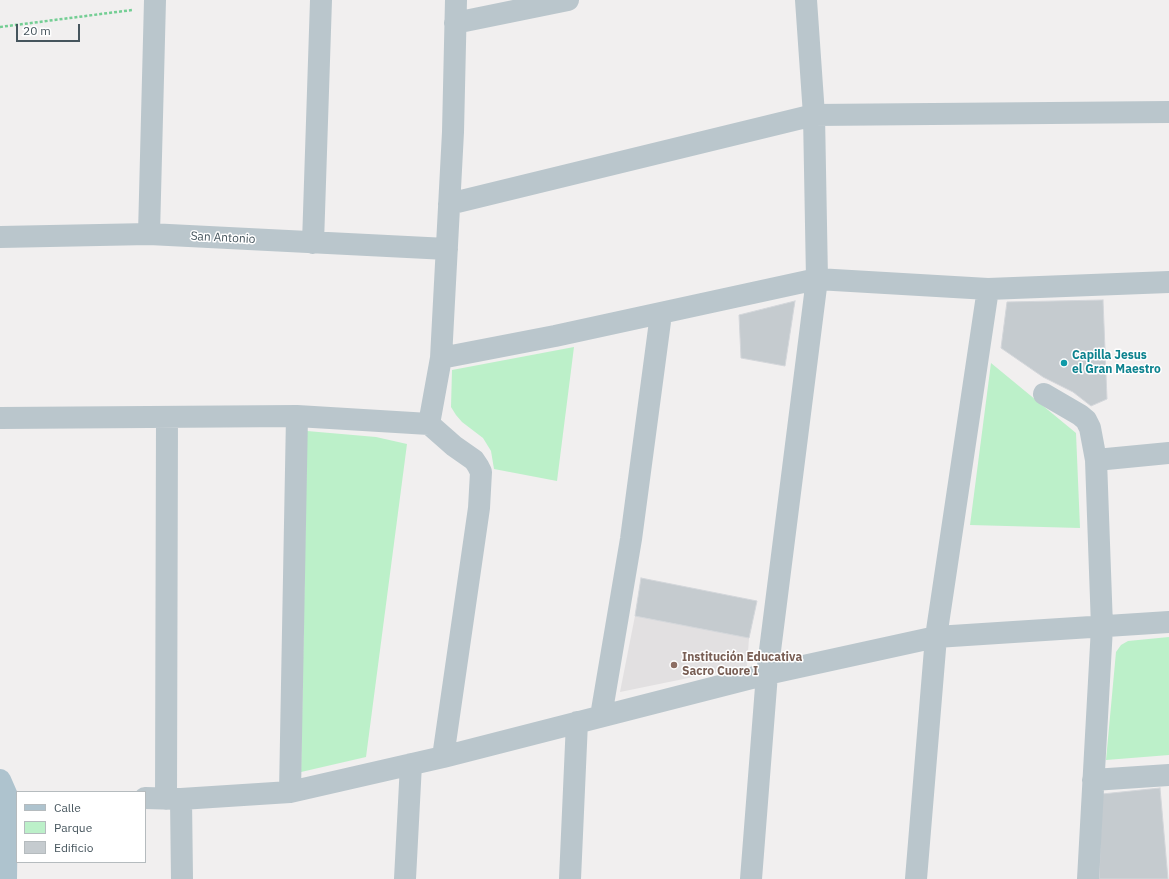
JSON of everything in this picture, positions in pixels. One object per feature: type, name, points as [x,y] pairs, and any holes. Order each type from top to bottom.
[{"type":"main road","points":[[6,879],[8,791]]},
{"type":"street","points":[[313,243],[321,0]]},
{"type":"street","points":[[429,424],[441,358],[453,132],[456,0]]},
{"type":"street","points":[[455,22],[568,0]]},
{"type":"street","points":[[751,879],[767,674],[817,279],[814,115],[806,0]]},
{"type":"street","points":[[149,234],[155,4]]},
{"type":"street","points":[[449,204],[814,115],[1169,112]]},
{"type":"street","name":"San Antonio","points":[[0,237],[149,234],[447,249]]},
{"type":"street","points":[[441,358],[661,314],[817,279],[988,289],[1169,282]]},
{"type":"street","points":[[916,879],[936,637],[988,289]]},
{"type":"street","points":[[602,716],[631,539],[661,314]]},
{"type":"street","points":[[1044,394],[1086,420],[1090,428],[1096,460],[1102,627],[1088,879]]},
{"type":"street","points":[[290,792],[297,416]]},
{"type":"street","points":[[0,418],[297,416],[429,424],[454,446],[474,460],[481,472],[479,508],[443,757]]},
{"type":"street","points":[[167,417],[164,799],[182,879]]},
{"type":"street","points":[[1096,460],[1169,453]]},
{"type":"street","points":[[164,799],[290,792],[443,757],[767,674],[936,637],[1169,622]]},
{"type":"street","points":[[570,879],[577,722]]},
{"type":"street","points":[[405,879],[411,764]]},
{"type":"street","points":[[1093,780],[1169,775]]},
{"type":"path","points":[[0,27],[155,4]]},
{"type":"shaded area","points":[[635,616],[749,638],[747,666],[620,692]]},
{"type":"green space","points":[[574,347],[557,481],[494,469],[491,451],[483,438],[462,422],[451,407],[452,370]]},
{"type":"green space","points":[[991,363],[1076,433],[1080,528],[970,525]]},
{"type":"green space","points":[[307,431],[376,437],[407,444],[366,757],[301,772]]},
{"type":"green space","points":[[1169,637],[1169,755],[1106,760],[1116,652],[1121,645],[1128,641]]},
{"type":"building","name":"Capilla Jesus el Gran Maestro","points":[[1103,300],[1107,399],[1091,406],[1073,392],[1043,377],[1001,348],[1007,302]]},
{"type":"building","points":[[795,301],[785,366],[741,358],[739,315]]},
{"type":"building","points":[[641,578],[757,601],[749,638],[635,616]]},
{"type":"building","points":[[1160,788],[1168,879],[1099,879],[1102,794]]},
{"type":"place","name":"Capilla Jesus el Gran Maestro","points":[[1064,363]]},
{"type":"place","name":"Institución Educativa Sacro Cuore I","points":[[674,665]]}]
